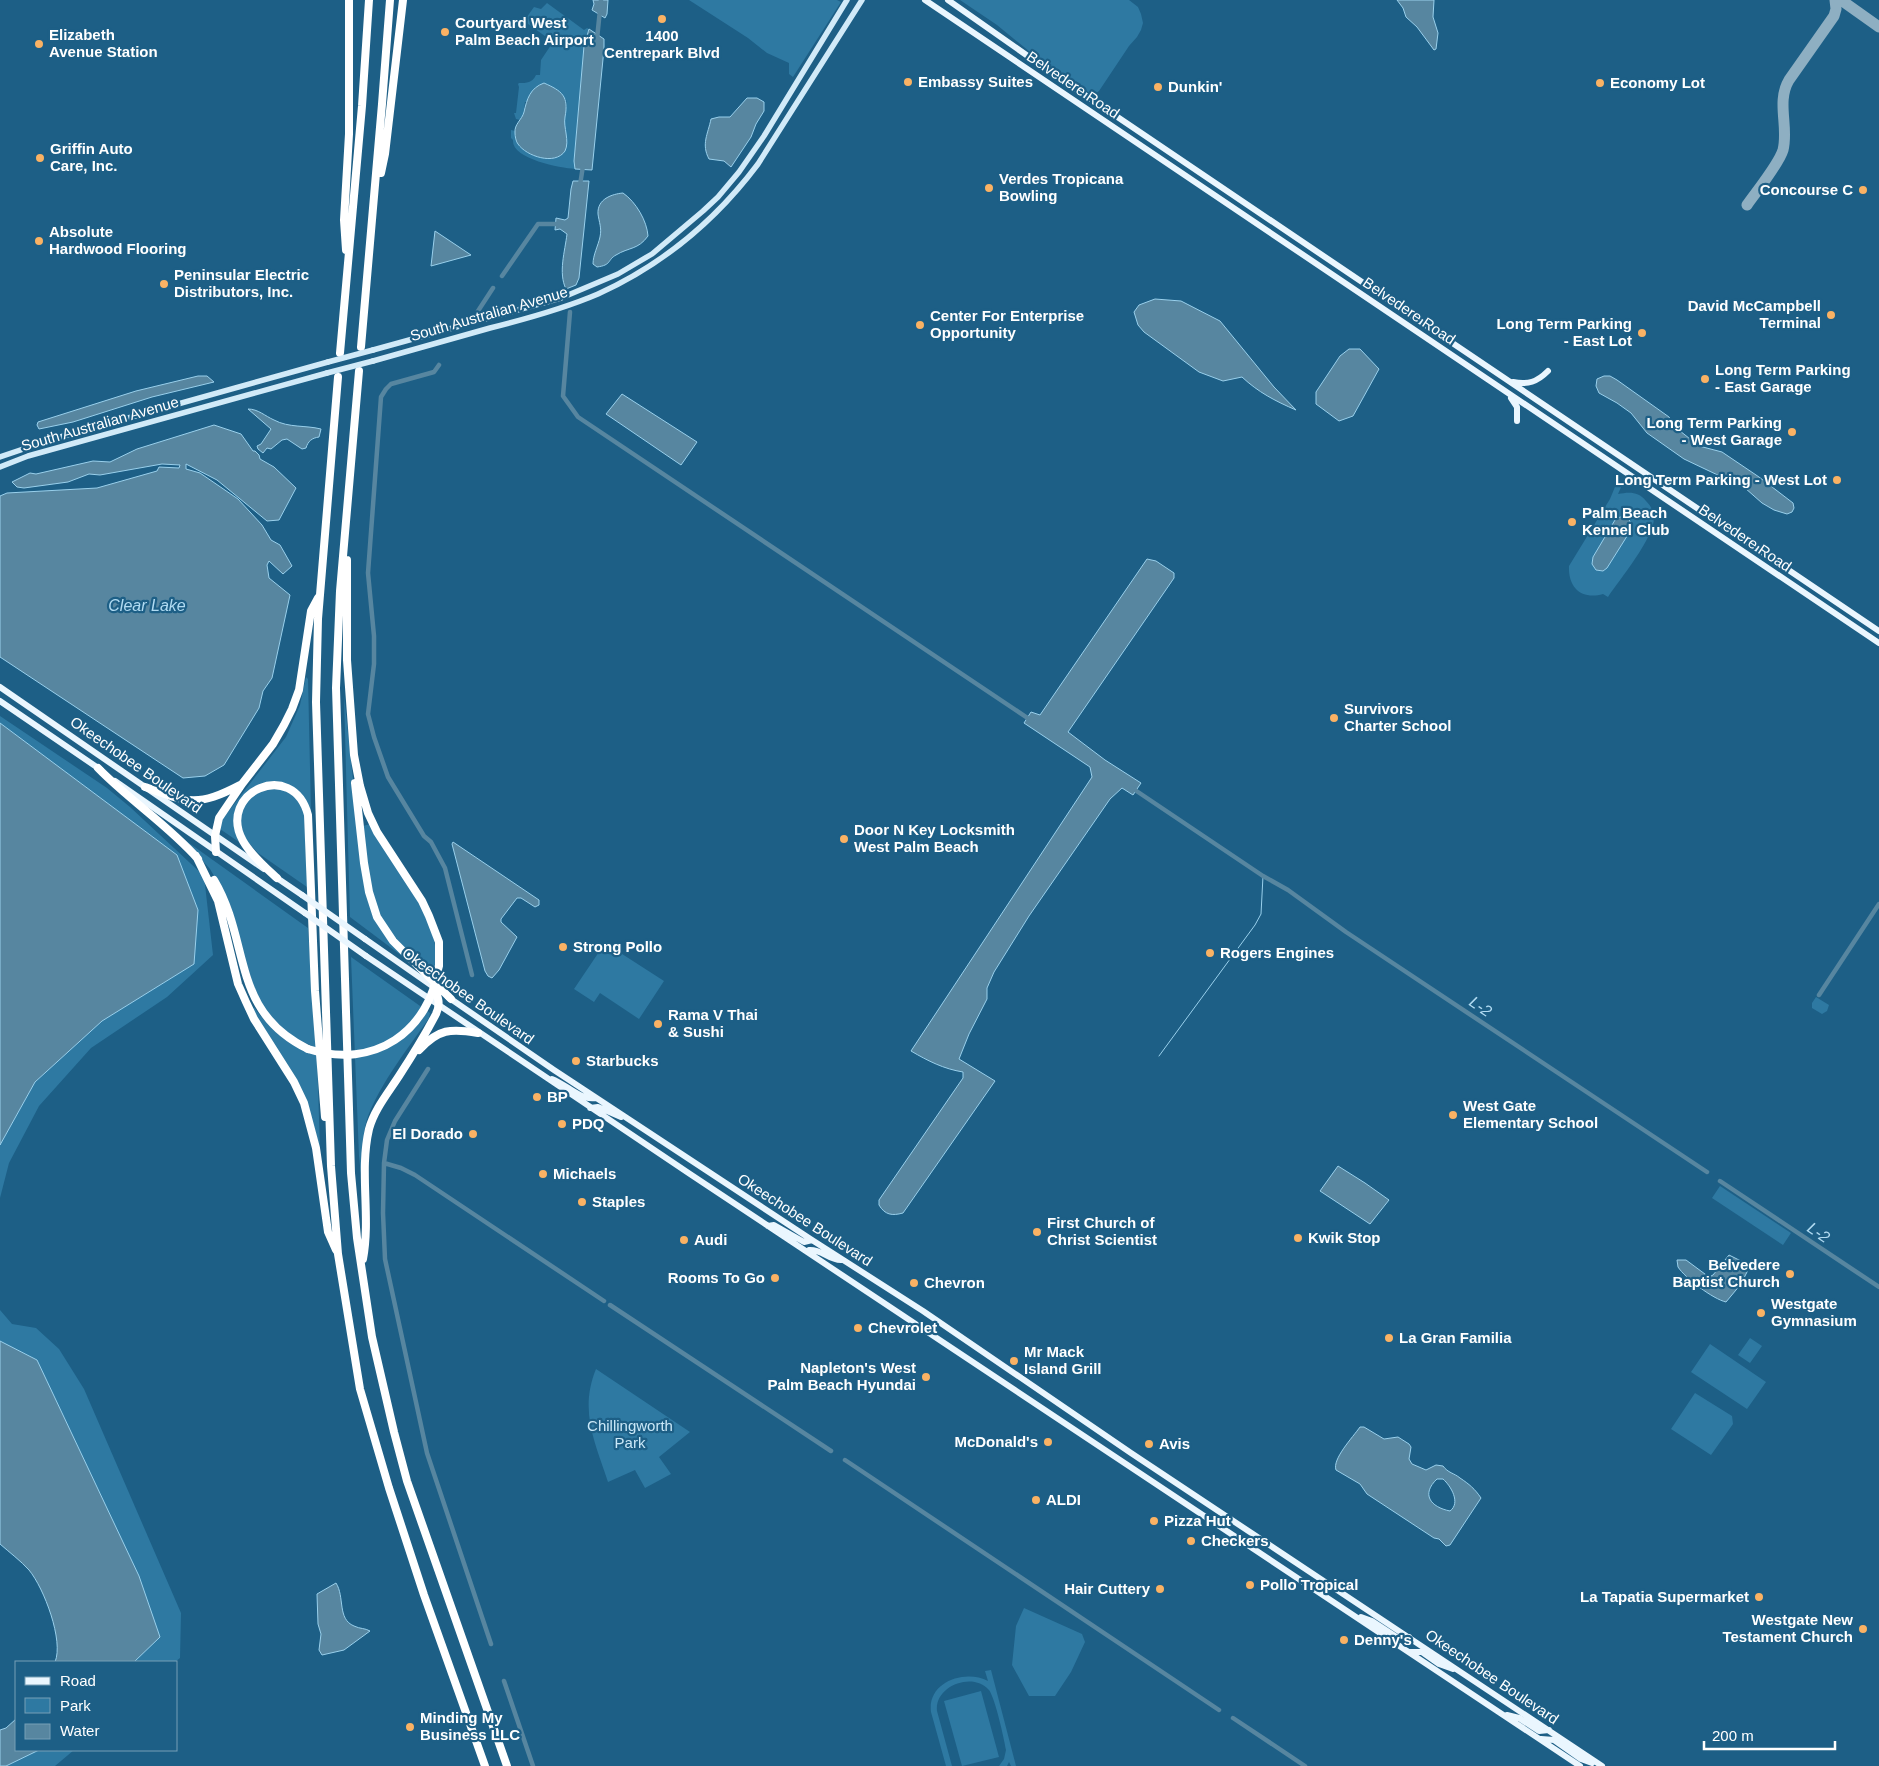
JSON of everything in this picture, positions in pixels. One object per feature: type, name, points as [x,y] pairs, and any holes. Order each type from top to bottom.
[{"type":"highway","points":[[347,277],[344,220],[349,150],[349,0]]},
{"type":"highway","points":[[349,102],[354,0]]},
{"type":"highway","points":[[340,353],[362,106],[369,0]]},
{"type":"highway","points":[[361,347],[390,0]]},
{"type":"highway","points":[[374,202],[385,154],[403,0]]},
{"type":"highway","points":[[359,371],[338,623],[337,729],[351,1173],[361,1266],[373,1345],[394,1432],[407,1480],[507,1766]]},
{"type":"highway","points":[[338,377],[320,594],[317,660],[317,735],[330,1143],[338,1254],[360,1389],[389,1488],[424,1595],[485,1766]]},
{"type":"highway","points":[[345,526],[348,582],[346,660],[355,786],[369,892],[383,927],[393,941],[452,999]]},
{"type":"highway","points":[[216,852],[215,836],[219,818],[273,744],[290,712],[298,690],[311,611],[320,594]]},
{"type":"highway","points":[[98,768],[118,788],[177,838],[196,856],[208,871],[219,888],[228,910],[250,985],[262,1012],[282,1034],[308,1049],[336,1056],[376,1050],[400,1037],[414,1025],[424,1012],[434,989],[439,965],[436,931],[422,901],[381,839],[368,813],[354,755]]},
{"type":"highway","points":[[145,787],[192,801],[220,796],[242,784]]},
{"type":"highway","points":[[277,878],[248,848],[238,828],[238,817],[244,799],[251,792],[265,786],[281,786],[290,789],[301,799],[308,815],[315,991],[323,1105],[330,1143]]},
{"type":"highway","points":[[196,856],[218,901],[238,984],[254,1019],[294,1082],[304,1103],[316,1148],[328,1232],[338,1254]]},
{"type":"highway","points":[[361,1266],[366,1244],[365,1161],[369,1128],[375,1113],[410,1058],[439,1006],[439,998],[434,987]]},
{"type":"highway","points":[[410,1058],[430,1038],[440,1033],[453,1030],[478,1033]]},
{"type":"main road","name":"South Australian Avenue","points":[[0,457],[53,439],[561,298],[618,274],[652,254],[708,206],[739,172],[764,136],[847,0]]},
{"type":"main road","name":"South Australian Avenue","points":[[0,467],[28,456],[513,322],[582,300],[633,276],[679,245],[715,214],[739,189],[758,164],[862,0]]},
{"type":"main road","name":"Belvedere Road","points":[[925,0],[1879,643]]},
{"type":"main road","name":"Belvedere Road","points":[[948,0],[1042,66],[1879,631]]},
{"type":"main road","points":[[1358,292],[1365,291],[1383,296]]},
{"type":"main road","points":[[1509,381],[1531,383],[1548,371]]},
{"type":"main road","points":[[1505,391],[1516,405],[1517,422]]},
{"type":"main road","name":"Okeechobee Boulevard","points":[[0,687],[596,1098],[923,1311],[1131,1453],[1601,1766]]},
{"type":"main road","name":"Okeechobee Boulevard","points":[[0,701],[478,1033],[1580,1766]]},
{"type":"main road","points":[[544,1077],[561,1082],[584,1097],[596,1098]]},
{"type":"main road","points":[[590,1108],[598,1106],[614,1115],[629,1120]]},
{"type":"main road","points":[[768,1226],[774,1225],[804,1242],[812,1240]]},
{"type":"main road","points":[[807,1252],[814,1250],[833,1260],[842,1260]]},
{"type":"main road","points":[[1350,1613],[1372,1621],[1398,1638],[1409,1637]]},
{"type":"main road","points":[[1409,1652],[1422,1652],[1439,1664],[1465,1674]]},
{"type":"main road","points":[[1501,1714],[1519,1718],[1539,1731],[1549,1730]]},
{"type":"main road","points":[[1540,1739],[1554,1740],[1581,1759],[1601,1766]]},
{"type":"green space","points":[[689,0],[837,0],[841,2],[793,77],[789,74],[789,63],[767,53],[748,38]]},
{"type":"green space","points":[[960,0],[1129,0],[1138,7],[1143,23],[1137,37],[1099,91],[1091,94],[1035,56],[997,25]]},
{"type":"green space","points":[[547,3],[584,30],[589,29],[583,58],[574,161],[575,169],[559,167],[528,157],[514,147],[511,138],[511,130],[515,131],[516,141],[521,148],[531,154],[542,157],[559,156],[567,144],[564,122],[567,105],[566,99],[525,102],[523,116],[520,120],[516,119],[514,113],[516,113],[518,84],[529,82],[536,75],[540,75],[541,60],[551,45],[548,42],[549,39],[524,21],[534,7],[541,9]]},
{"type":"green space","points":[[1617,482],[1622,485],[1618,494],[1637,494],[1652,508],[1653,525],[1643,546],[1608,597],[1603,594],[1583,594],[1574,586],[1571,580],[1569,566],[1610,499]]},
{"type":"green space","points":[[306,677],[308,679],[311,813],[302,797],[283,784],[243,798],[239,842],[220,829],[221,821],[286,737],[300,705]]},
{"type":"green space","points":[[344,696],[365,890],[372,911],[385,936],[406,959],[350,917]]},
{"type":"green space","points":[[0,716],[107,788],[204,876],[213,955],[167,997],[91,1048],[39,1106],[9,1163],[0,1198],[0,1145],[35,1082],[102,1021],[194,964],[177,855],[0,723]]},
{"type":"green space","points":[[278,788],[294,795],[304,812],[307,887],[258,853],[247,841],[241,830],[241,810],[254,793]]},
{"type":"green space","points":[[370,824],[415,896],[430,926],[436,957],[434,975],[397,942],[388,929],[375,902],[366,856],[363,826]]},
{"type":"green space","points":[[182,838],[308,928],[316,1048],[287,1034],[264,1009],[253,984],[222,890],[210,869]]},
{"type":"green space","points":[[605,943],[664,981],[639,1019],[600,993],[594,1002],[574,989]]},
{"type":"green space","points":[[351,957],[430,1013],[429,1018],[383,1086],[369,1114],[363,1142],[362,1185],[359,1156]]},
{"type":"green space","points":[[1816,997],[1829,1005],[1827,1011],[1822,1014],[1812,1008],[1812,1003]]},
{"type":"green space","points":[[254,1007],[281,1037],[317,1055],[320,1149],[313,1123],[252,1011]]},
{"type":"green space","points":[[1720,1186],[1791,1233],[1783,1245],[1712,1198]]},
{"type":"green space","points":[[0,1310],[12,1324],[36,1328],[59,1349],[84,1389],[181,1613],[180,1658],[176,1661],[135,1661],[159,1637],[37,1360],[0,1341]]},
{"type":"green space","points":[[1750,1338],[1762,1346],[1750,1363],[1738,1355]]},
{"type":"green space","points":[[1710,1344],[1766,1382],[1747,1409],[1691,1372]]},
{"type":"green space","name":"Chillingworth Park","points":[[596,1369],[690,1432],[659,1457],[671,1474],[645,1488],[635,1470],[608,1482],[594,1440],[589,1413],[591,1384]]},
{"type":"green space","points":[[1695,1393],[1732,1416],[1733,1424],[1711,1455],[1671,1429]]},
{"type":"green space","points":[[1024,1608],[1082,1634],[1085,1642],[1071,1672],[1055,1696],[1029,1696],[1012,1665],[1016,1626]]},
{"type":"green space","points":[[991,1670],[1016,1766],[1011,1766],[1009,1762],[1007,1766],[999,1766],[1004,1759],[1006,1750],[996,1709],[989,1690],[982,1684],[965,1682],[948,1688],[938,1702],[937,1711],[952,1766],[946,1766],[931,1712],[931,1702],[935,1693],[949,1681],[959,1678],[979,1678],[988,1681],[985,1671]]},
{"type":"green space","points":[[981,1691],[999,1757],[962,1766],[944,1701]]},
{"type":"green space","points":[[37,1751],[73,1751],[55,1766],[6,1766]]},
{"type":"water","points":[[593,0],[608,0],[605,18],[592,10]]},
{"type":"water","points":[[1397,0],[1434,0],[1433,17],[1438,33],[1436,49],[1434,50],[1417,27],[1406,17],[1403,8]]},
{"type":"water","points":[[589,29],[604,39],[592,170],[575,169],[574,161],[584,46]]},
{"type":"water","points":[[544,83],[560,92],[566,104],[567,138],[565,151],[555,158],[548,159],[527,152],[517,143],[515,136],[516,127],[523,115],[532,91]]},
{"type":"water","points":[[747,98],[757,98],[764,102],[764,111],[751,137],[731,167],[724,161],[709,159],[705,144],[711,119],[730,117]]},
{"type":"water","points":[[573,181],[589,181],[579,278],[576,285],[566,289],[562,269],[567,234],[560,229],[555,230],[556,218],[565,220],[568,218]]},
{"type":"water","points":[[623,193],[640,212],[646,224],[648,236],[641,244],[621,252],[607,264],[597,267],[593,264],[601,234],[598,209],[606,198]]},
{"type":"water","points":[[435,231],[471,255],[431,266]]},
{"type":"water","points":[[1155,299],[1181,301],[1220,321],[1274,387],[1296,410],[1267,396],[1242,377],[1223,381],[1199,372],[1144,332],[1138,325],[1134,312],[1139,305]]},
{"type":"water","points":[[1349,349],[1360,349],[1379,369],[1353,416],[1339,421],[1316,404],[1316,392],[1340,356]]},
{"type":"water","points":[[198,376],[207,376],[214,382],[152,397],[73,422],[39,429],[37,425],[38,422],[136,391]]},
{"type":"water","points":[[1610,376],[1617,380],[1669,417],[1680,431],[1699,446],[1722,452],[1759,477],[1793,503],[1794,508],[1792,512],[1787,514],[1774,510],[1762,503],[1745,488],[1684,459],[1647,433],[1631,413],[1599,393],[1596,386],[1597,379]]},
{"type":"water","points":[[622,394],[697,442],[681,465],[606,414]]},
{"type":"water","points":[[248,409],[258,411],[280,423],[321,429],[319,437],[311,440],[306,448],[302,449],[287,439],[282,440],[271,449],[267,448],[263,453],[257,446],[261,444],[271,429]]},
{"type":"water","name":"Clear Lake","points":[[214,425],[241,434],[253,451],[259,455],[260,459],[274,467],[296,488],[279,520],[267,521],[217,480],[186,464],[186,469],[200,473],[238,499],[262,525],[271,540],[280,545],[292,566],[283,574],[269,561],[267,565],[269,578],[290,595],[272,678],[263,691],[259,708],[224,765],[205,776],[183,778],[0,657],[0,496],[7,493],[97,488],[157,471],[159,467],[179,468],[180,465],[162,464],[100,475],[89,474],[68,482],[24,488],[17,487],[12,482],[30,473],[36,474],[93,461],[110,462],[137,449]]},
{"type":"water","points":[[1620,517],[1628,518],[1631,525],[1629,533],[1607,568],[1603,571],[1596,570],[1592,564],[1593,557],[1615,520]]},
{"type":"water","points":[[1147,559],[1156,561],[1174,573],[1174,578],[1068,732],[1105,760],[1141,783],[1133,795],[1122,788],[1110,799],[1029,916],[994,972],[987,988],[987,999],[969,1034],[959,1059],[995,1081],[903,1213],[889,1214],[881,1208],[879,1200],[963,1078],[963,1072],[936,1064],[911,1051],[1092,777],[1090,767],[1024,723],[1031,712],[1040,715]]},
{"type":"water","points":[[0,723],[177,855],[198,910],[194,964],[102,1021],[35,1082],[0,1145]]},
{"type":"water","points":[[453,842],[539,900],[539,905],[535,907],[521,898],[517,898],[501,919],[501,922],[517,937],[499,970],[492,978],[485,971]]},
{"type":"water","points":[[1338,1166],[1389,1200],[1370,1224],[1320,1191]]},
{"type":"water","points":[[1729,1255],[1749,1265],[1749,1268],[1741,1284],[1726,1302],[1700,1288],[1678,1267],[1677,1260],[1686,1260],[1709,1277],[1713,1275]]},
{"type":"water","points":[[0,1341],[37,1360],[139,1576],[160,1637],[135,1661],[55,1661],[57,1641],[55,1628],[41,1589],[29,1570],[0,1544]]},
{"type":"water","points":[[1360,1427],[1364,1427],[1384,1439],[1398,1437],[1411,1447],[1409,1459],[1412,1464],[1426,1470],[1436,1465],[1443,1466],[1472,1487],[1481,1498],[1450,1545],[1446,1546],[1439,1539],[1434,1538],[1367,1494],[1360,1484],[1336,1470],[1340,1454]],"holes":[[[1437,1479],[1443,1479],[1452,1490],[1455,1499],[1455,1504],[1450,1511],[1433,1503],[1429,1495],[1429,1490]]]},
{"type":"water","points":[[336,1583],[345,1618],[354,1626],[370,1631],[344,1650],[322,1655],[319,1650],[321,1634],[318,1624],[317,1594]]},
{"type":"water","points":[[15,1720],[15,1751],[37,1751],[6,1766],[0,1766],[0,1730],[6,1728]]},
{"type":"waterway","points":[[597,39],[601,0]]},
{"type":"waterway","points":[[580,185],[583,166]]},
{"type":"waterway","points":[[502,276],[538,224],[560,224]]},
{"type":"waterway","points":[[478,311],[493,288]]},
{"type":"waterway","points":[[570,312],[563,396],[578,417],[1032,721]]},
{"type":"waterway","points":[[439,365],[434,372],[391,384],[381,397],[368,573],[374,636],[374,664],[368,714],[388,777],[424,836],[431,842],[445,868],[472,975]]},
{"type":"waterway","name":"L-2","points":[[1132,788],[1263,876],[1288,890],[1346,932],[1707,1172]]},
{"type":"waterway","points":[[1159,1056],[1255,925],[1261,914],[1263,876]]},
{"type":"waterway","points":[[1819,995],[1879,904]]},
{"type":"waterway","points":[[428,1069],[395,1121],[387,1140],[384,1163],[383,1213],[385,1259],[427,1453],[491,1644]]},
{"type":"waterway","points":[[384,1163],[415,1175],[604,1301]]},
{"type":"waterway","name":"L-2","points":[[1720,1181],[1879,1287]]},
{"type":"waterway","points":[[610,1305],[831,1451]]},
{"type":"waterway","points":[[845,1460],[1219,1710]]},
{"type":"waterway","points":[[504,1681],[533,1766]]},
{"type":"waterway","points":[[1233,1718],[1305,1766]]},
{"type":"taxiway","points":[[1747,205],[1781,156],[1785,132],[1783,106],[1785,88],[1834,16],[1836,9],[1835,0]]},
{"type":"taxiway","points":[[1841,0],[1879,27]]},
{"type":"place","name":"1400 Centrepark Blvd","points":[[662,19]]},
{"type":"place","name":"Courtyard West Palm Beach Airport","points":[[445,32]]},
{"type":"place","name":"Elizabeth Avenue Station","points":[[39,44]]},
{"type":"place","name":"Embassy Suites","points":[[908,82]]},
{"type":"place","name":"Economy Lot","points":[[1600,83]]},
{"type":"place","name":"Dunkin'","points":[[1158,87]]},
{"type":"place","name":"Griffin Auto Care, Inc.","points":[[40,158]]},
{"type":"place","name":"Verdes Tropicana Bowling","points":[[989,188]]},
{"type":"place","name":"Concourse C","points":[[1863,190]]},
{"type":"place","name":"Absolute Hardwood Flooring","points":[[39,241]]},
{"type":"place","name":"Peninsular Electric Distributors, Inc.","points":[[164,284]]},
{"type":"place","name":"David McCampbell Terminal","points":[[1831,315]]},
{"type":"place","name":"Center For Enterprise Opportunity","points":[[920,325]]},
{"type":"place","name":"Long Term Parking - East Lot","points":[[1642,333]]},
{"type":"place","name":"Long Term Parking - East Garage","points":[[1705,379]]},
{"type":"place","name":"Long Term Parking - West Garage","points":[[1792,432]]},
{"type":"place","name":"Long Term Parking - West Lot","points":[[1837,480]]},
{"type":"place","name":"Palm Beach Kennel Club","points":[[1572,522]]},
{"type":"place","name":"Survivors Charter School","points":[[1334,718]]},
{"type":"place","name":"Door N Key Locksmith West Palm Beach","points":[[844,839]]},
{"type":"place","name":"Strong Pollo","points":[[563,947]]},
{"type":"place","name":"Rogers Engines","points":[[1210,953]]},
{"type":"place","name":"Rama V Thai & Sushi","points":[[658,1024]]},
{"type":"place","name":"Starbucks","points":[[576,1061]]},
{"type":"place","name":"BP","points":[[537,1097]]},
{"type":"place","name":"West Gate Elementary School","points":[[1453,1115]]},
{"type":"place","name":"PDQ","points":[[562,1124]]},
{"type":"place","name":"El Dorado","points":[[473,1134]]},
{"type":"place","name":"Michaels","points":[[543,1174]]},
{"type":"place","name":"Staples","points":[[582,1202]]},
{"type":"place","name":"First Church of Christ Scientist","points":[[1037,1232]]},
{"type":"place","name":"Kwik Stop","points":[[1298,1238]]},
{"type":"place","name":"Audi","points":[[684,1240]]},
{"type":"place","name":"Belvedere Baptist Church","points":[[1790,1274]]},
{"type":"place","name":"Rooms To Go","points":[[775,1278]]},
{"type":"place","name":"Chevron","points":[[914,1283]]},
{"type":"place","name":"Westgate Gymnasium","points":[[1761,1313]]},
{"type":"place","name":"Chevrolet","points":[[858,1328]]},
{"type":"place","name":"La Gran Familia","points":[[1389,1338]]},
{"type":"place","name":"Mr Mack Island Grill","points":[[1014,1361]]},
{"type":"place","name":"Napleton's West Palm Beach Hyundai","points":[[926,1377]]},
{"type":"place","name":"McDonald's","points":[[1048,1442]]},
{"type":"place","name":"Avis","points":[[1149,1444]]},
{"type":"place","name":"ALDI","points":[[1036,1500]]},
{"type":"place","name":"Pizza Hut","points":[[1154,1521]]},
{"type":"place","name":"Checkers","points":[[1191,1541]]},
{"type":"place","name":"Pollo Tropical","points":[[1250,1585]]},
{"type":"place","name":"Hair Cuttery","points":[[1160,1589]]},
{"type":"place","name":"La Tapatia Supermarket","points":[[1759,1597]]},
{"type":"place","name":"Westgate New Testament Church","points":[[1863,1629]]},
{"type":"place","name":"Denny's","points":[[1344,1640]]},
{"type":"place","name":"Minding My Business LLC","points":[[410,1727]]}]
